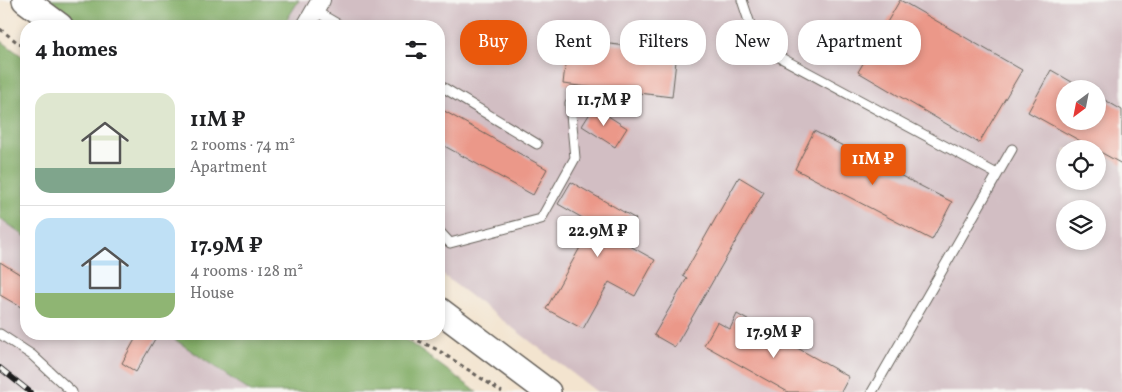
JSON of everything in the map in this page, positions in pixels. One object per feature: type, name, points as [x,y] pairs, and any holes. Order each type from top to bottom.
[{"type":"main road","points":[[25,0],[52,20]]},
{"type":"main road","points":[[445,315],[548,392]]},
{"type":"street","points":[[309,20],[318,5]]},
{"type":"lane","points":[[742,0],[757,45],[997,174]]},
{"type":"lane","points":[[318,5],[334,20]]},
{"type":"lane","points":[[445,89],[537,144]]},
{"type":"lane","points":[[445,238],[450,243],[540,219],[575,158],[570,104]]},
{"type":"lane","points":[[872,392],[1012,149]]},
{"type":"lane","points":[[0,334],[32,355],[72,392]]},
{"type":"path","points":[[0,29],[20,44]]},
{"type":"path","points":[[417,340],[438,350],[502,392]]},
{"type":"shaded area","points":[[126,0],[1122,0],[1122,392],[597,392],[445,277],[445,20],[148,20]]},
{"type":"shaded area","points":[[0,93],[20,109],[20,340],[313,340],[378,392],[0,392]]},
{"type":"green space","points":[[47,0],[299,0],[287,20],[76,20]]},
{"type":"green space","points":[[0,40],[20,55],[20,233],[0,218]]},
{"type":"green space","points":[[176,340],[406,340],[477,392],[251,392]]},
{"type":"building","points":[[900,0],[1022,70],[979,143],[858,72],[862,65],[921,65],[921,20],[888,20]]},
{"type":"building","points":[[610,44],[620,45],[620,65],[676,65],[672,97],[563,84],[565,65],[610,65]]},
{"type":"building","points":[[1051,70],[1068,80],[1056,80],[1056,127],[1028,112]]},
{"type":"building","points":[[1106,101],[1122,110],[1122,164],[1106,155],[1106,140],[1079,140],[1061,130],[1106,130]]},
{"type":"building","points":[[594,107],[627,128],[615,147],[582,126]]},
{"type":"building","points":[[445,111],[547,169],[533,195],[445,146]]},
{"type":"building","points":[[814,131],[952,202],[932,240],[795,169]]},
{"type":"building","points":[[739,177],[764,192],[675,347],[654,335],[687,278],[683,276]]},
{"type":"building","points":[[571,182],[636,219],[623,242],[655,260],[635,296],[609,282],[583,329],[546,309],[593,224],[558,204]]},
{"type":"building","points":[[0,262],[20,274],[20,307],[0,295]]},
{"type":"building","points":[[737,314],[849,377],[841,392],[788,392],[704,345],[717,322],[730,329]]},
{"type":"building","points":[[135,340],[154,340],[136,372],[122,363]]},
{"type":"railway","points":[[0,368],[30,392]]}]
